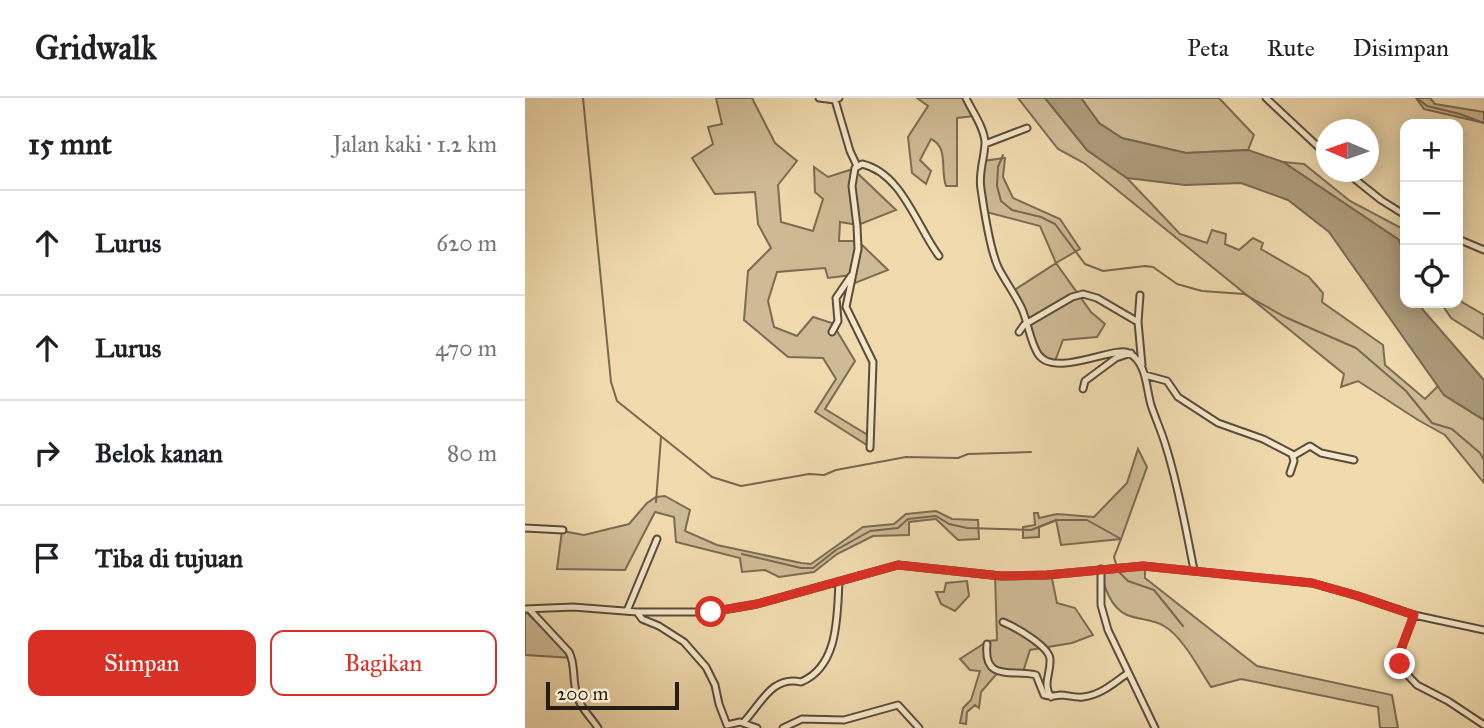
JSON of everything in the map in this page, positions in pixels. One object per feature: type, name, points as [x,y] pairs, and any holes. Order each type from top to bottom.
[{"type":"street","points":[[819,98],[837,99],[850,151],[857,166]]},
{"type":"street","points":[[966,98],[983,133],[985,144],[980,187],[990,237],[999,268],[1028,323],[1038,354],[1048,361],[1080,362],[1118,351],[1131,353],[1144,372],[1167,381],[1178,397],[1218,424],[1263,439],[1293,456]]},
{"type":"street","points":[[1266,98],[1316,145]]},
{"type":"street","points":[[985,144],[1027,128]]},
{"type":"street","points":[[870,448],[873,362],[846,307],[858,239],[852,186],[857,166],[862,164],[872,167],[902,193],[927,240],[939,256]]},
{"type":"street","points":[[1358,182],[1400,212]]},
{"type":"street","points":[[1463,241],[1484,250]]},
{"type":"street","points":[[832,332],[838,321],[837,298],[853,274]]},
{"type":"street","points":[[1019,332],[1028,323],[1072,297],[1083,294],[1097,298],[1138,322]]},
{"type":"street","points":[[1140,295],[1138,322],[1144,372],[1149,397],[1179,493],[1193,570]]},
{"type":"street","points":[[1083,389],[1085,381],[1116,358],[1131,353]]},
{"type":"street","points":[[1293,456],[1310,446],[1321,453],[1354,460]]},
{"type":"street","points":[[1290,473],[1293,456]]},
{"type":"street","points":[[525,528],[563,530]]},
{"type":"street","points":[[627,611],[657,539]]},
{"type":"street","points":[[527,609],[573,607],[637,612],[711,612],[757,604],[898,565],[1001,576],[1047,575],[1125,566],[1193,570],[1312,583],[1414,615],[1484,630]]},
{"type":"street","points":[[1101,569],[1100,594],[1111,638],[1155,728]]},
{"type":"street","points":[[743,723],[781,682],[801,682],[821,668],[832,647],[837,626],[839,582]]},
{"type":"street","points":[[527,609],[572,656],[579,704],[598,728]]},
{"type":"street","points":[[637,612],[642,620],[659,626],[684,642],[706,667],[715,685],[727,726],[743,723],[757,728]]},
{"type":"street","points":[[1414,615],[1399,654],[1404,671],[1417,685],[1443,697],[1484,725]]},
{"type":"street","points":[[1003,622],[1022,631],[1048,654],[1050,660],[1046,688],[1051,697]]},
{"type":"street","points":[[987,644],[991,666],[1004,674],[1036,675],[1044,695],[1051,697],[1082,697],[1100,693],[1128,673]]},
{"type":"street","points":[[783,728],[802,719],[844,720],[898,705],[919,728]]},
{"type":"shaded area","points":[[716,98],[752,98],[775,143],[797,161],[778,185],[781,222],[813,231],[823,199],[815,192],[814,167],[828,177],[853,169],[896,210],[858,225],[840,222],[839,241],[858,241],[888,270],[850,285],[852,275],[828,278],[825,268],[777,272],[768,301],[774,327],[797,336],[813,317],[832,323],[855,361],[825,409],[871,437],[870,447],[815,412],[836,379],[823,358],[788,357],[744,320],[748,271],[771,248],[758,224],[755,192],[715,194],[692,158],[713,144],[708,127],[722,124]]},
{"type":"shaded area","points":[[917,98],[967,98],[975,116],[957,118],[957,186],[946,186],[942,153],[937,143],[931,139],[920,160],[931,171],[926,184],[912,173],[908,137],[928,106]]},
{"type":"shaded area","points":[[1018,98],[1045,98],[1087,150],[1127,178],[1180,234],[1207,243],[1212,230],[1226,234],[1225,244],[1239,250],[1253,238],[1263,243],[1261,249],[1309,277],[1323,293],[1322,302],[1383,345],[1385,365],[1425,399],[1438,386],[1444,395],[1484,420],[1484,483],[1445,435],[1358,381],[1341,387],[1344,374],[1084,163],[1058,149]]},
{"type":"shaded area","points":[[1045,98],[1081,98],[1099,123],[1122,138],[1186,153],[1248,150],[1283,162],[1399,240],[1400,308],[1422,308],[1484,380],[1484,420],[1444,395],[1329,232],[1288,200],[1241,183],[1185,185],[1127,178],[1087,150]]},
{"type":"shaded area","points":[[1081,98],[1219,98],[1254,135],[1248,150],[1186,153],[1122,138],[1099,123]]},
{"type":"shaded area","points":[[1416,98],[1430,98],[1435,104],[1484,112],[1484,123],[1424,109]]},
{"type":"shaded area","points":[[1005,158],[1003,177],[1013,198],[1060,219],[1080,249],[1056,263],[1040,226],[986,212],[982,187],[983,161]]},
{"type":"shaded area","points":[[1283,162],[1304,164],[1316,174],[1316,182],[1326,182],[1350,201],[1400,227],[1399,240]]},
{"type":"shaded area","points":[[1056,263],[1091,312],[1105,324],[1097,337],[1063,340],[1055,361],[1047,358],[1035,343],[1013,291]]},
{"type":"shaded area","points":[[1463,303],[1484,315],[1484,339],[1451,318],[1444,308],[1463,308]]},
{"type":"shaded area","points":[[1138,449],[1147,467],[1121,539],[1061,545],[1056,520],[1039,527],[1039,537],[1023,538],[1023,527],[1035,525],[1034,513],[1038,513],[1039,518],[1057,514],[1094,517],[1127,483]]},
{"type":"shaded area","points":[[665,496],[690,510],[685,531],[717,545],[801,563],[811,564],[863,527],[894,524],[906,514],[936,511],[952,519],[978,520],[979,539],[958,540],[936,519],[909,522],[909,535],[873,536],[837,554],[814,572],[779,577],[765,570],[742,572],[740,558],[676,542],[674,517],[655,512],[625,570],[557,569],[562,531],[584,535],[629,524],[647,503],[656,497]]},
{"type":"shaded area","points":[[1145,565],[1145,578],[1257,666],[1392,695],[1398,728],[1380,728],[1378,707],[1241,679],[1211,687],[1184,645],[1171,631],[1156,622],[1121,612],[1108,595],[1102,568]]},
{"type":"shaded area","points":[[995,574],[1051,574],[1057,603],[1075,608],[1093,635],[1072,643],[1030,650],[1023,672],[1000,670],[981,692],[979,708],[975,705],[967,712],[966,724],[960,723],[963,708],[971,700],[980,671],[970,670],[960,659],[988,641],[997,640]]},
{"type":"shaded area","points":[[967,581],[969,596],[955,611],[941,604],[936,592],[944,592],[946,583]]},
{"type":"shaded area","points":[[525,611],[574,658],[525,655]]},
{"type":"waterway","points":[[583,98],[611,382],[617,401],[712,477],[741,486],[809,474],[824,475],[836,470],[906,457],[958,458],[968,454],[1031,452]]},
{"type":"waterway","points":[[1417,98],[1427,106],[1484,123]]},
{"type":"waterway","points":[[1003,155],[998,167],[997,186],[1001,201],[1012,210],[1041,217],[1055,224],[1085,264],[1103,271],[1153,267],[1177,284],[1202,291],[1244,294],[1285,317],[1356,348],[1406,391],[1432,423],[1452,429],[1480,453],[1484,460]]},
{"type":"waterway","points":[[656,502],[661,437]]},
{"type":"waterway","points":[[742,554],[801,568],[813,568],[836,550],[870,531],[898,528],[908,519],[936,516],[949,524],[967,528],[1031,530],[1057,520],[1087,520],[1121,539],[1114,557],[1118,571],[1128,581],[1154,590],[1183,626]]},
{"type":"route","points":[[711,612],[757,604],[898,565],[1001,576],[1047,575],[1125,566],[1159,567],[1312,583],[1414,615],[1399,654],[1400,664]]}]
